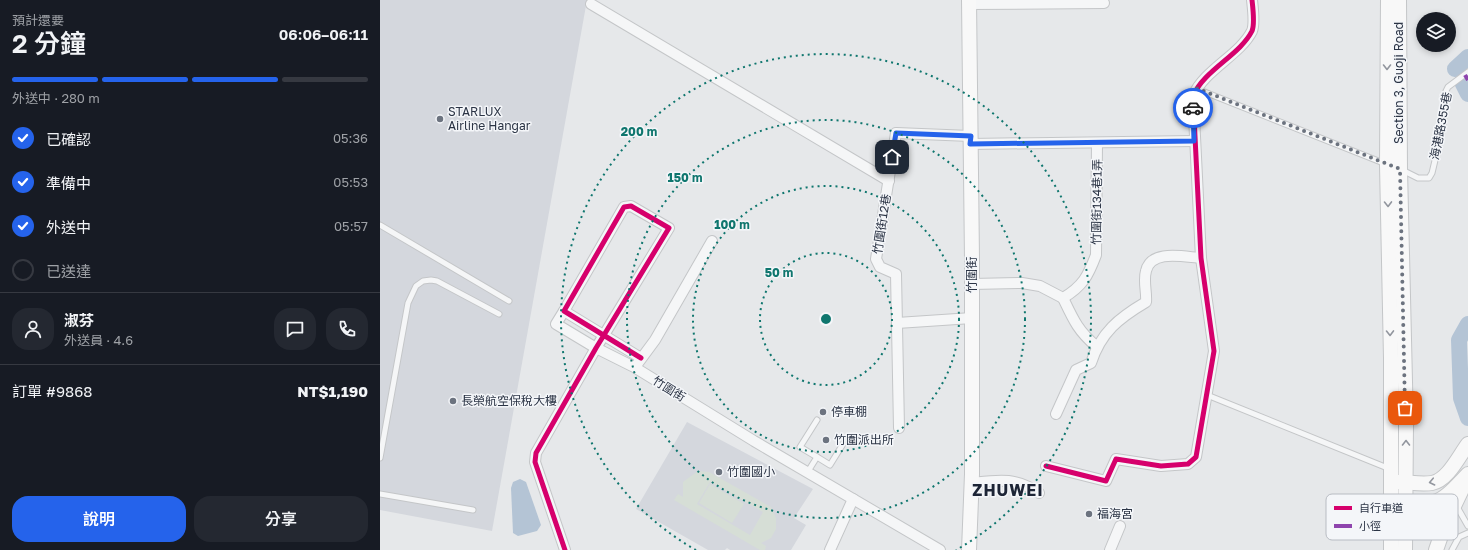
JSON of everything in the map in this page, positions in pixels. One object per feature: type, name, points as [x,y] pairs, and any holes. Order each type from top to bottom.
[{"type":"street","points":[[1046,466],[1106,481],[1116,459],[1161,466],[1188,464],[1196,457],[1214,351],[1201,258],[1194,141],[1193,96],[1196,88],[1246,39],[1253,30],[1252,0]]},
{"type":"street","name":"Section 3, Guoji Road","points":[[1388,0],[1406,494]]},
{"type":"street","name":"Section 3, Guoji Road","points":[[1392,494],[1393,167],[1399,0]]},
{"type":"street","points":[[969,2],[1104,3]]},
{"type":"street","name":"竹圍街","points":[[969,2],[972,284],[972,483],[969,550]]},
{"type":"street","points":[[591,4],[889,181]]},
{"type":"street","name":"竹圍街12巷","points":[[899,428],[896,274],[880,267],[876,259],[896,133],[970,140]]},
{"type":"street","points":[[970,140],[1097,143],[1194,141]]},
{"type":"street","name":"竹圍街134巷1弄","points":[[1063,298],[1077,289],[1090,271],[1096,255],[1097,143]]},
{"type":"street","points":[[565,550],[535,462],[536,453],[596,348],[604,335],[669,228],[630,206],[624,207],[564,311],[604,335],[641,358]]},
{"type":"street","points":[[634,367],[655,340],[712,241]]},
{"type":"street","points":[[1056,414],[1076,370],[1091,363],[1096,346],[1123,315],[1146,302],[1145,271],[1151,261],[1159,257],[1167,256],[1201,258]]},
{"type":"street","points":[[972,284],[1022,283],[1040,286],[1063,298],[1074,322],[1082,334],[1096,346]]},
{"type":"street","name":"竹圍街","points":[[564,311],[556,324],[596,348],[634,367],[808,473],[940,550]]},
{"type":"street","points":[[897,324],[972,318]]},
{"type":"street","points":[[1391,476],[1406,482],[1433,483],[1445,475],[1468,444]]},
{"type":"street","points":[[1454,463],[1468,469]]},
{"type":"street","points":[[1447,494],[1468,474]]},
{"type":"street","points":[[1458,500],[1468,478]]},
{"type":"street","points":[[972,483],[1012,480],[1027,485],[1039,493]]},
{"type":"street","points":[[830,550],[854,499]]},
{"type":"street","points":[[1110,550],[1120,526]]},
{"type":"street","name":"Section 3, Guoji Road","points":[[1391,540],[1391,550]]},
{"type":"street","name":"Section 3, Guoji Road","points":[[1405,540],[1405,550]]},
{"type":"street","points":[[1436,550],[1440,540]]},
{"type":"lane","name":"海港路355巷","points":[[1196,88],[1418,178],[1428,178],[1432,173],[1443,127],[1446,91],[1448,87],[1468,72]]},
{"type":"lane","points":[[380,225],[509,301]]},
{"type":"lane","points":[[380,458],[408,303],[416,286],[423,281],[437,280],[499,314]]},
{"type":"lane","points":[[1207,395],[1391,476]]},
{"type":"lane","points":[[817,420],[800,447],[830,465],[843,444]]},
{"type":"lane","points":[[808,473],[817,457]]},
{"type":"lane","points":[[380,494],[473,510]]},
{"type":"lane","points":[[1458,508],[1468,526]]},
{"type":"lane","points":[[1458,539],[1468,533]]},
{"type":"lane","points":[[1452,550],[1457,540]]},
{"type":"shaded area","points":[[380,0],[587,0],[492,531],[380,510]]},
{"type":"shaded area","name":"竹圍國小","points":[[687,422],[813,489],[794,518],[806,525],[791,550],[730,550],[727,548],[725,550],[708,550],[636,509]]},
{"type":"shaded area","points":[[698,471],[709,472],[771,507],[776,518],[776,529],[771,538],[761,543],[766,546],[765,550],[760,550],[674,500],[678,494],[683,497],[683,482]],"holes":[[[710,482],[763,512],[750,535],[697,504]]]},
{"type":"shaded area","points":[[710,484],[744,504],[732,523],[699,503]]},
{"type":"water","points":[[520,479],[526,482],[541,525],[537,531],[518,536],[513,533],[511,488],[513,482]]},
{"type":"waterway","points":[[1455,69],[1468,57]]},
{"type":"waterway","points":[[1462,82],[1468,94]]},
{"type":"waterway","points":[[1468,324],[1459,340],[1461,398],[1468,418]]},
{"type":"marked path","points":[[1465,75],[1468,80]]},
{"type":"cycle path","points":[[1046,466],[1106,481],[1116,459],[1161,466],[1188,464],[1196,457],[1214,351],[1201,258],[1193,96],[1205,78],[1239,48],[1252,31],[1254,20],[1252,0]]},
{"type":"cycle path","points":[[565,550],[535,462],[536,453],[596,348],[604,335],[669,228],[631,206],[624,207],[564,311],[641,358]]},
{"type":"way so far","points":[[1193,108],[1193,96],[1196,88],[1400,169],[1405,408]]},
{"type":"place","name":"STARLUX Airline Hangar","points":[[440,119]]},
{"type":"place","name":"長榮航空保稅大樓","points":[[453,401]]},
{"type":"place","name":"停車棚","points":[[823,412]]},
{"type":"place","name":"竹圍派出所","points":[[826,440]]},
{"type":"place","name":"竹圍國小","points":[[719,472]]},
{"type":"place","name":"福海宮","points":[[1089,514]]},
{"type":"district","name":"ZHUWEI","points":[[1008,490]]},
{"type":"route","points":[[892,157],[896,133],[971,136],[970,144],[1194,141],[1193,108]]}]
